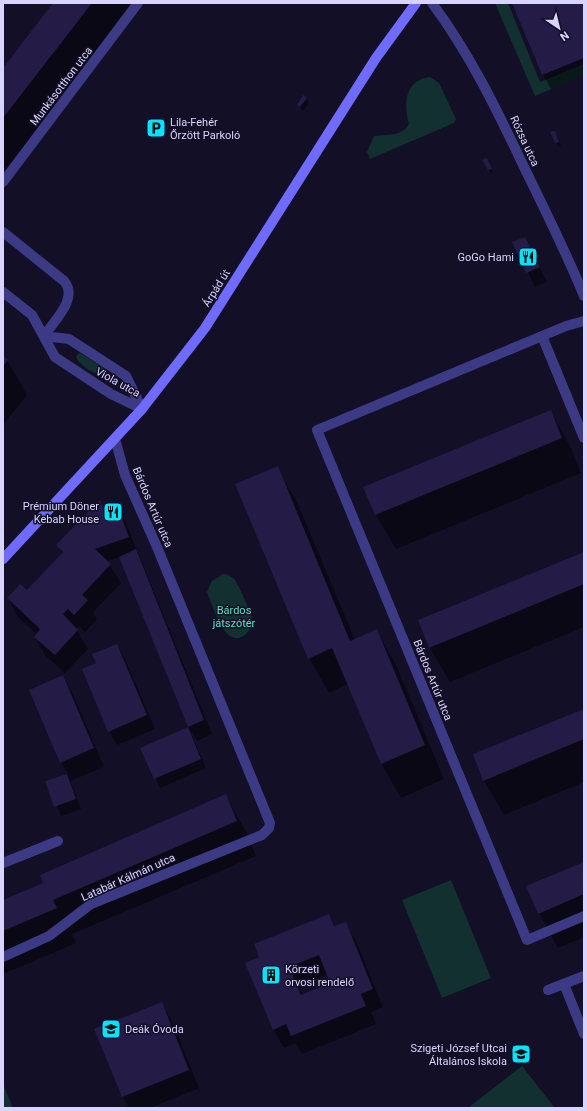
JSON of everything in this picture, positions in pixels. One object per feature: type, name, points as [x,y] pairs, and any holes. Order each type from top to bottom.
[{"type":"main road","name":"Árpád út","points":[[3,559],[115,439],[142,408],[205,328],[376,58],[416,3]]},
{"type":"street","name":"Munkásotthon utca","points":[[3,182],[138,3]]},
{"type":"street","name":"Rózsa utca","points":[[432,3],[450,27],[498,110],[584,296]]},
{"type":"street","points":[[3,232],[66,284],[69,292],[68,299],[47,332]]},
{"type":"street","name":"Viola utca","points":[[3,292],[32,315],[47,332],[55,357],[111,394],[142,408]]},
{"type":"street","points":[[584,321],[542,336],[584,438]]},
{"type":"street","name":"Viola utca","points":[[47,332],[69,339],[126,376],[142,408]]},
{"type":"street","name":"Bárdos Artúr utca","points":[[542,336],[316,430],[527,940],[584,916]]},
{"type":"street","name":"Bárdos Artúr utca","points":[[115,439],[125,474],[157,547],[268,815],[270,823],[269,828]]},
{"type":"street","name":"Latabár Kálmán utca","points":[[3,957],[49,936],[91,904],[262,834],[269,828]]},
{"type":"street","points":[[3,863],[58,840]]},
{"type":"street","points":[[548,990],[584,976]]},
{"type":"street","points":[[564,984],[584,1034]]},
{"type":"green space","points":[[495,3],[508,3],[540,82],[584,64],[584,75],[535,96]]},
{"type":"green space","points":[[430,77],[439,83],[456,119],[454,123],[370,159],[367,152],[374,136],[398,133],[409,124],[406,109],[408,94],[415,83]]},
{"type":"green space","points":[[80,353],[105,369],[103,374],[96,373],[83,366],[76,356]]},
{"type":"green space","name":"Bárdos játszótér","points":[[223,574],[230,576],[236,582],[245,599],[253,621],[249,631],[239,638],[232,637],[221,625],[207,592],[212,581]]},
{"type":"green space","points":[[451,880],[491,978],[442,998],[402,900]]},
{"type":"green space","points":[[522,1066],[555,1108],[469,1107]]},
{"type":"green space","points":[[3,1084],[13,1108],[3,1108]]},
{"type":"building","points":[[53,3],[92,3],[3,118],[3,68]]},
{"type":"building","points":[[512,3],[584,3],[584,58],[542,75]]},
{"type":"building","points":[[303,95],[307,98],[300,107],[297,105]]},
{"type":"building","points":[[555,131],[559,142],[555,143],[550,132]]},
{"type":"building","points":[[487,158],[492,169],[488,170],[482,160]]},
{"type":"building","points":[[525,237],[540,267],[526,273],[512,242]]},
{"type":"building","points":[[3,355],[8,360],[3,366]]},
{"type":"building","points":[[551,410],[562,438],[375,515],[363,487]]},
{"type":"building","points":[[278,466],[350,641],[377,629],[425,745],[381,764],[332,648],[308,659],[235,484]]},
{"type":"building","points":[[100,500],[104,511],[117,505],[129,537],[95,549],[111,564],[82,595],[88,600],[74,615],[68,609],[63,614],[78,630],[55,655],[34,637],[40,629],[7,598],[20,584],[27,590],[63,552],[56,545]]},
{"type":"building","points":[[136,549],[204,720],[188,727],[119,557]]},
{"type":"building","points":[[584,552],[584,584],[429,648],[418,620]]},
{"type":"building","points":[[117,644],[147,715],[108,732],[82,669],[96,663],[92,654]]},
{"type":"building","points":[[63,675],[94,748],[60,763],[29,690]]},
{"type":"building","points":[[584,709],[584,739],[483,781],[473,754]]},
{"type":"building","points":[[188,727],[201,759],[154,779],[140,748]]},
{"type":"building","points":[[67,774],[76,799],[54,807],[45,781]]},
{"type":"building","points":[[226,794],[237,821],[53,900],[57,908],[3,931],[3,900],[43,883],[40,875]]},
{"type":"building","points":[[584,862],[584,894],[538,914],[526,886]]},
{"type":"building","name":"Körzeti orvosi rendelő","points":[[329,914],[334,926],[346,922],[373,989],[361,994],[366,1006],[291,1036],[286,1024],[273,1030],[245,963],[259,957],[254,944]],"holes":[[[319,955],[330,983],[301,995],[289,967]]]},
{"type":"building","points":[[162,1002],[189,1070],[122,1097],[94,1029]]},
{"type":"place","name":"Lila-Fehér Őrzött Parkoló","points":[[156,128]]},
{"type":"place","name":"GoGo Hami","points":[[528,257]]},
{"type":"place","name":"Prémium Döner Kebab House","points":[[113,512]]},
{"type":"place","name":"Körzeti orvosi rendelő","points":[[271,975]]},
{"type":"place","name":"Deák Óvoda","points":[[111,1029]]},
{"type":"place","name":"Szigeti József Utcai Általános Iskola","points":[[521,1054]]}]
